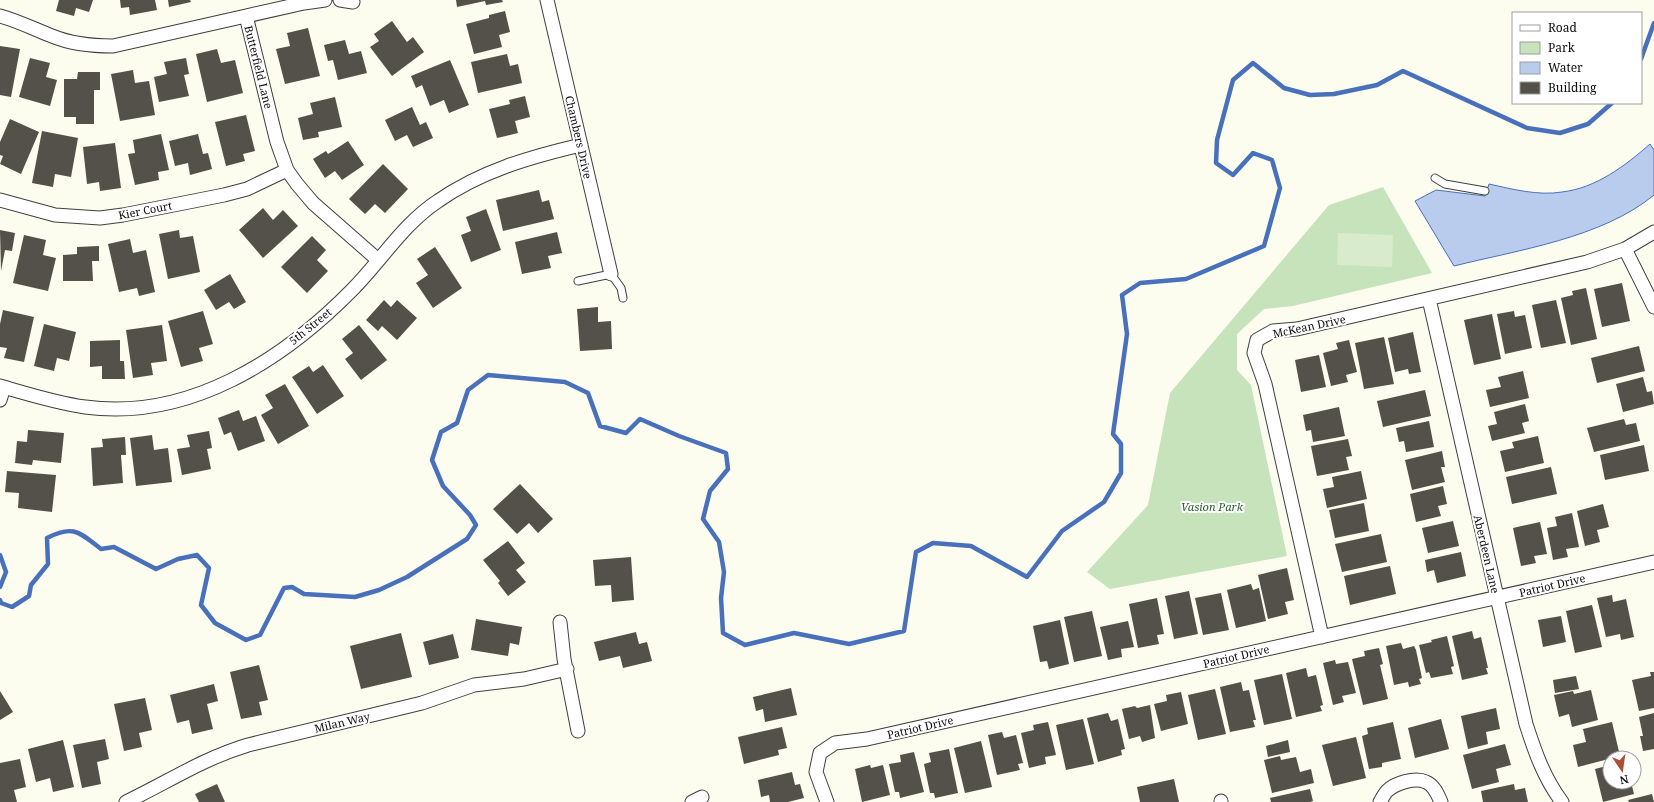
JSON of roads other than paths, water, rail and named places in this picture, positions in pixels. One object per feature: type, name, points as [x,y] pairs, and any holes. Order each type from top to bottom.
[{"type":"street","points":[[246,16],[304,3],[325,0]]},
{"type":"street","name":"Chambers Drive","points":[[547,0],[611,274]]},
{"type":"street","name":"Butterfield Lane","points":[[0,16],[14,20],[52,37],[73,43],[106,46],[134,43],[246,16],[277,142],[287,170],[296,184],[313,203],[378,260]]},
{"type":"street","name":"5th Street","points":[[2,387],[59,403],[110,409],[142,408],[177,402],[207,392],[237,378],[310,328],[350,292],[411,224],[436,202],[461,186],[488,172],[521,161],[581,146]]},
{"type":"street","name":"Kier Court","points":[[0,200],[55,215],[100,218],[123,215],[224,195],[247,189],[287,170]]},
{"type":"street","name":"McKean Drive","points":[[1322,637],[1265,384],[1254,353],[1256,340],[1273,331],[1297,329],[1587,262],[1625,249],[1654,232]]},
{"type":"street","points":[[1625,249],[1654,307]]},
{"type":"street","name":"Aberdeen Lane","points":[[1429,299],[1526,724],[1536,755],[1551,786],[1562,802]]},
{"type":"street","points":[[0,400],[2,387]]},
{"type":"street","name":"Patriot Drive","points":[[827,802],[816,772],[820,753],[835,743],[867,739],[1654,562]]},
{"type":"street","points":[[560,622],[578,731]]},
{"type":"street","name":"Milan Way","points":[[126,802],[145,798],[193,766],[220,753],[422,703],[474,685],[524,679],[567,669]]},
{"type":"street","points":[[1380,802],[1386,792],[1398,784],[1417,780],[1427,782],[1436,791],[1440,802]]},
{"type":"lane","points":[[1435,178],[1445,184],[1485,191]]},
{"type":"lane","points":[[578,281],[611,274],[621,288],[623,298]]},
{"type":"water","points":[[1650,144],[1654,150],[1654,195],[1633,210],[1610,222],[1558,241],[1532,248],[1454,266],[1415,201],[1436,190],[1485,196],[1489,184],[1534,193],[1553,193],[1575,190],[1609,175]]},
{"type":"waterway","points":[[1642,56],[1654,23]]},
{"type":"waterway","points":[[0,600],[1,603],[12,607],[29,596],[31,585],[48,564],[47,538],[56,534],[70,531],[82,535],[101,549],[114,547],[156,569],[178,559],[197,555],[209,568],[201,605],[215,623],[246,640],[260,635],[284,588],[292,587],[304,594],[355,597],[379,590],[407,577],[467,539],[476,525],[470,515],[443,486],[432,460],[441,432],[457,423],[468,390],[488,375],[565,382],[588,393],[600,426],[626,433],[640,419],[679,436],[726,453],[728,469],[710,491],[703,519],[719,542],[724,572],[721,598],[723,633],[745,645],[794,633],[849,644],[904,631],[916,552],[933,543],[971,546],[1027,577],[1062,531],[1104,502],[1121,473],[1121,444],[1113,434],[1127,334],[1122,295],[1140,283],[1186,279],[1264,246],[1280,188],[1272,160],[1253,153],[1233,175],[1216,163],[1217,140],[1233,80],[1253,63],[1284,88],[1310,95],[1334,94],[1377,85],[1403,71],[1527,128],[1560,133],[1588,124],[1611,104]]},
{"type":"waterway","points":[[0,555],[6,572],[0,587]]},
{"type":"park label","name":"Vasion Park","points":[[1212,506]]}]
